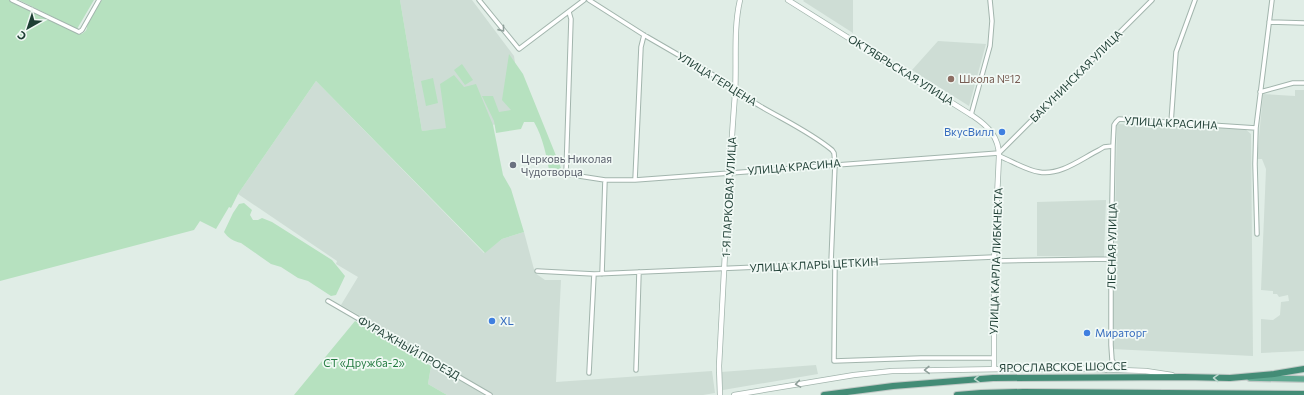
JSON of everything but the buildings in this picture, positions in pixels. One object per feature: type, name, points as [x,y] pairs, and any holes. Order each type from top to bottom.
[{"type":"highway","points":[[1230,378],[1274,374],[1304,369]]},
{"type":"highway","name":"ЯРОСЛАВСКОЕ ШОССЕ","points":[[824,395],[908,384],[993,378],[1230,378]]},
{"type":"highway","points":[[957,395],[1023,392],[1304,394]]},
{"type":"highway","points":[[1241,394],[1250,395]]},
{"type":"main road","name":"ЯРОСЛАВСКОЕ ШОССЕ","points":[[1230,378],[1304,379]]},
{"type":"street","points":[[12,0],[79,32],[82,30],[99,0]]},
{"type":"street","points":[[478,0],[518,49],[584,0]]},
{"type":"street","name":"УЛИЦА ГЕРЦЕНА","points":[[589,0],[644,35],[732,86],[735,90],[828,147],[834,153],[835,164]]},
{"type":"street","name":"1-Я ПАРКОВАЯ УЛИЦА","points":[[720,395],[719,366],[740,0]]},
{"type":"street","name":"ОКТЯБРЬСКАЯ УЛИЦА","points":[[789,0],[988,127],[998,144],[999,154]]},
{"type":"street","points":[[971,115],[990,46],[992,21],[990,0]]},
{"type":"street","name":"БАКУНИНСКАЯ УЛИЦА","points":[[999,154],[1152,0]]},
{"type":"street","points":[[1171,123],[1176,52],[1195,0]]},
{"type":"street","points":[[1258,234],[1255,164],[1256,128],[1272,0]]},
{"type":"street","name":"УЛИЦА КРАСИНА","points":[[569,12],[571,19],[566,174],[605,180],[635,180],[835,164],[999,154],[1037,172],[1051,173],[1060,170],[1104,147],[1113,146],[1114,125],[1117,120],[1123,119],[1256,128]]},
{"type":"street","points":[[1269,22],[1304,23]]},
{"type":"street","points":[[635,180],[641,47],[644,35]]},
{"type":"street","points":[[1260,92],[1293,83],[1304,83]]},
{"type":"street","name":"ЛЕСНАЯ УЛИЦА","points":[[1112,360],[1111,259],[1113,146]]},
{"type":"street","name":"УЛИЦА КАРЛА ЛИБКНЕХТА","points":[[994,369],[994,259],[999,154]]},
{"type":"street","points":[[835,164],[833,263],[834,361],[921,358],[994,358]]},
{"type":"street","points":[[602,274],[605,180]]},
{"type":"street","name":"УЛИЦА КЛАРЫ ЦЕТКИН","points":[[537,271],[602,274],[833,263],[994,259],[1111,259]]},
{"type":"street","points":[[636,370],[639,272]]},
{"type":"street","points":[[588,373],[594,274]]},
{"type":"street","name":"ФУРАЖНЫЙ ПРОЕЗД","points":[[328,301],[490,395]]},
{"type":"street","points":[[1106,370],[1111,364],[1112,360]]},
{"type":"street","points":[[1112,360],[1121,370]]},
{"type":"street","points":[[734,395],[869,374],[924,370],[1067,368],[1146,371],[1184,377]]},
{"type":"street","points":[[1014,395],[1023,392]]},
{"type":"shaded area","points":[[400,0],[472,0],[514,56],[524,122],[422,131]]},
{"type":"shaded area","points":[[853,0],[853,33],[803,1]]},
{"type":"shaded area","name":"Школа №12","points":[[938,41],[986,44],[969,106],[912,70]]},
{"type":"shaded area","points":[[316,81],[484,253],[502,239],[524,232],[535,273],[545,280],[561,280],[556,382],[712,371],[715,393],[703,395],[447,395],[428,384],[431,366],[436,360],[341,305],[358,277],[336,264],[337,261],[238,194]]},
{"type":"shaded area","points":[[1295,90],[1304,90],[1304,351],[1261,353],[1261,319],[1273,320],[1280,315],[1281,302],[1289,301],[1288,295],[1279,297],[1277,294],[1273,294],[1273,291],[1261,290],[1266,169],[1262,159],[1257,159],[1263,94],[1295,96]]},
{"type":"shaded area","points":[[1117,124],[1245,129],[1251,134],[1253,356],[1112,349]]},
{"type":"shaded area","points":[[1106,200],[1104,257],[1037,256],[1037,202]]},
{"type":"shaded area","points":[[816,365],[818,374],[723,390],[721,372]]},
{"type":"green space","points":[[0,0],[9,0],[80,34],[84,33],[86,30],[87,23],[102,0],[400,0],[422,131],[446,128],[440,84],[454,75],[464,87],[476,84],[493,125],[503,175],[511,189],[524,232],[502,239],[485,253],[316,81],[238,194],[231,208],[229,207],[216,229],[200,221],[194,230],[0,281]]},
{"type":"green space","points":[[19,0],[94,0],[77,29]]},
{"type":"green space","points":[[509,54],[523,74],[561,168],[558,175],[550,175],[542,141],[534,122],[524,122],[521,129],[496,133],[494,121],[482,96],[493,96],[499,112],[511,110],[502,100]]},
{"type":"green space","points":[[462,64],[473,80],[465,85],[454,70]]},
{"type":"green space","points":[[433,78],[438,103],[426,106],[421,81]]},
{"type":"green space","points":[[244,203],[252,210],[250,215],[253,220],[262,218],[272,222],[332,260],[345,276],[336,295],[331,296],[308,281],[298,278],[281,267],[271,264],[241,243],[227,236],[224,232],[233,213],[239,204]]},
{"type":"green space","name":"СТ «Дружба-2»","points":[[355,321],[431,366],[428,384],[447,395],[294,395]]},
{"type":"place","name":"Школа №12","points":[[951,79]]},
{"type":"place","name":"ВкусВилл","points":[[1002,132]]},
{"type":"place","name":"Церковь Николая Чудотворца","points":[[513,165]]},
{"type":"place","name":"XL","points":[[492,321]]},
{"type":"place","name":"Мираторг","points":[[1087,333]]}]
